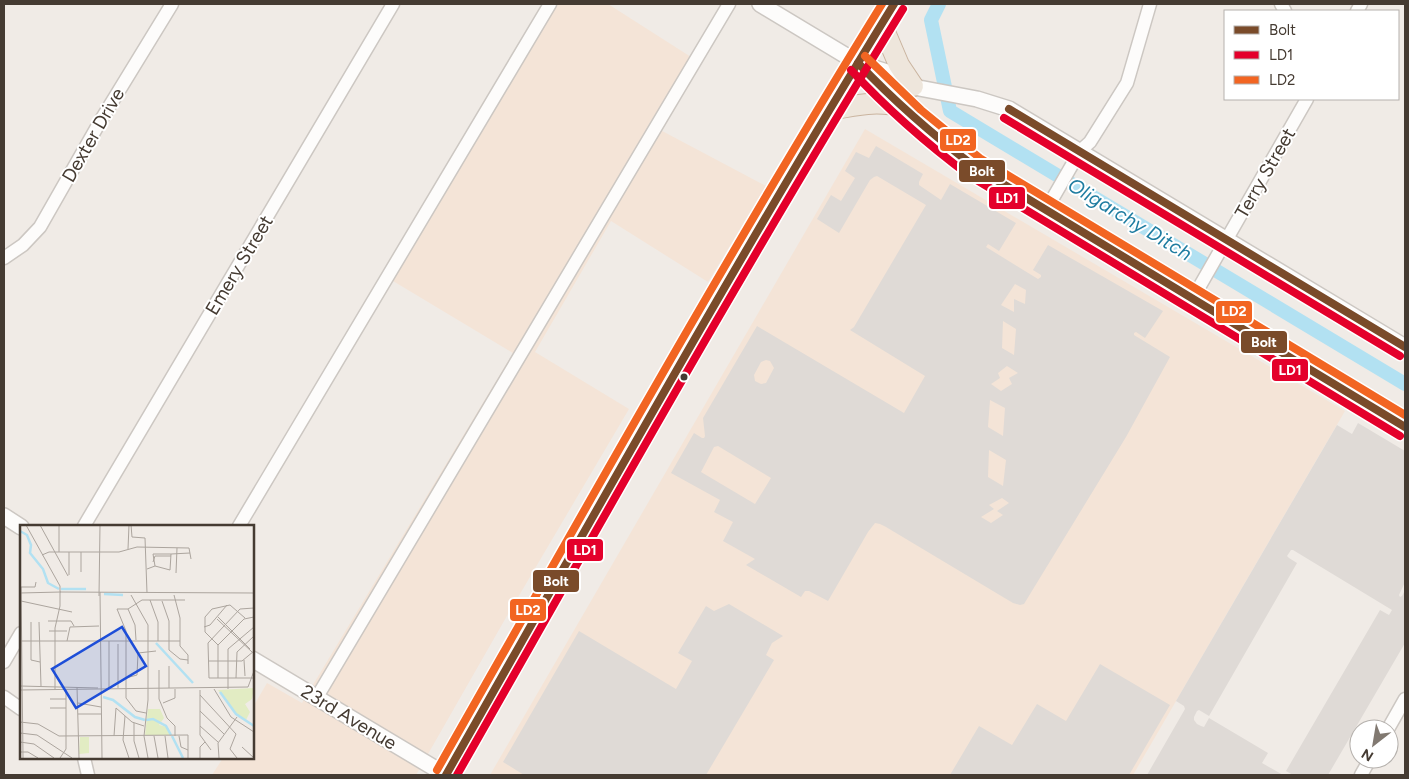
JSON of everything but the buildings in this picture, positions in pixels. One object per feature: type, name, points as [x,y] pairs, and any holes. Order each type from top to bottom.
[{"type":"highway","points":[[445,775],[680,364],[894,4]]},
{"type":"highway","points":[[882,25],[899,65],[913,86]]},
{"type":"highway","points":[[830,110],[889,103],[903,107]]},
{"type":"street","name":"Dexter Drive","points":[[4,258],[23,245],[40,227],[101,120],[172,4]]},
{"type":"street","name":"Emery Street","points":[[85,525],[393,4]]},
{"type":"street","points":[[240,525],[550,4]]},
{"type":"street","points":[[317,697],[729,4]]},
{"type":"street","points":[[760,4],[858,63],[887,72],[913,86],[978,99],[1009,109],[1404,344]]},
{"type":"street","points":[[1046,210],[1080,152],[1090,142],[1127,83],[1150,4]]},
{"type":"street","points":[[858,63],[881,88],[946,145],[975,167],[1405,427]]},
{"type":"street","name":"Terry Street","points":[[1193,298],[1306,100]]},
{"type":"street","points":[[4,516],[20,526]]},
{"type":"street","points":[[4,662],[20,635]]},
{"type":"street","name":"23rd Avenue","points":[[254,660],[445,775]]},
{"type":"street","points":[[4,697],[20,708]]},
{"type":"street","points":[[1394,719],[1405,699]]},
{"type":"street","points":[[84,759],[88,775]]},
{"type":"shaded area","points":[[555,4],[608,4],[691,57],[649,124],[766,186],[708,282],[611,221],[535,352],[629,409],[416,775],[212,775],[222,759],[254,759],[254,705],[267,683],[302,703],[513,353],[393,281]]},
{"type":"shaded area","points":[[865,129],[1345,411],[1133,775],[490,775]]},
{"type":"shaded area","points":[[876,146],[923,174],[919,185],[941,200],[950,184],[1016,223],[999,251],[988,244],[986,247],[1038,279],[1041,275],[1033,270],[1048,245],[1163,311],[1145,338],[1136,332],[1134,335],[1170,357],[1126,437],[1024,604],[1013,603],[886,527],[875,523],[828,601],[809,591],[805,591],[801,597],[746,565],[755,559],[723,541],[733,522],[714,512],[720,500],[671,473],[694,433],[704,438],[703,418],[757,326],[904,413],[925,376],[850,330],[854,327],[926,205],[877,176],[870,180],[839,233],[817,219],[831,195],[841,201],[855,178],[845,171],[856,152],[869,158]],"holes":[[[1015,284],[1026,290],[1025,304],[1014,299],[1014,312],[1001,305]],[[1003,321],[1016,329],[1014,355],[1002,348]],[[770,361],[774,368],[766,383],[761,384],[755,381],[754,375],[761,362]],[[1007,366],[1018,373],[1009,378],[1012,384],[1001,391],[991,384],[1000,378],[998,373]],[[990,400],[1005,408],[1003,436],[988,427]],[[718,446],[771,478],[755,504],[701,472],[714,447]],[[989,450],[1006,460],[1003,486],[988,477]],[[1002,498],[1009,503],[997,511],[1003,515],[991,523],[981,517],[994,509],[989,505]]]},
{"type":"shaded area","points":[[1358,423],[1405,451],[1405,582],[1399,595],[1400,597],[1402,596],[1405,590],[1405,643],[1361,719],[1349,719],[1349,739],[1328,775],[1293,775],[1286,771],[1380,610],[1389,615],[1392,610],[1291,550],[1287,556],[1297,563],[1209,716],[1199,710],[1194,717],[1197,724],[1204,727],[1209,718],[1268,753],[1262,763],[1283,775],[1147,775],[1185,709],[1184,706],[1176,701],[1337,425],[1352,434]]},
{"type":"shaded area","points":[[729,604],[783,636],[772,643],[766,655],[774,660],[706,775],[524,775],[503,762],[579,631],[676,689],[692,661],[678,653],[706,606],[714,611]]},
{"type":"shaded area","points":[[1100,664],[1170,705],[1129,775],[950,775],[979,726],[1012,745],[1037,704],[1066,721]]},
{"type":"waterway","name":"Oligarchy Ditch","points":[[939,4],[931,20],[950,111],[1405,384]]},
{"type":"transit line","name":"LD2","points":[[437,770],[712,289],[824,98],[882,4]]},
{"type":"transit line","name":"Bolt","points":[[446,775],[722,291],[894,4]]},
{"type":"transit line","name":"LD1","points":[[457,775],[732,295],[903,9]]},
{"type":"transit line","name":"LD2","points":[[865,56],[921,110],[981,159],[1405,415]]},
{"type":"transit line","name":"Bolt","points":[[858,63],[914,117],[975,167],[1405,427]]},
{"type":"transit line","name":"LD1","points":[[851,70],[908,126],[970,176],[1400,436]]},
{"type":"transit line","name":"Bolt","points":[[1009,109],[1405,347]]},
{"type":"transit line","name":"LD1","points":[[1004,118],[1400,356]]}]
